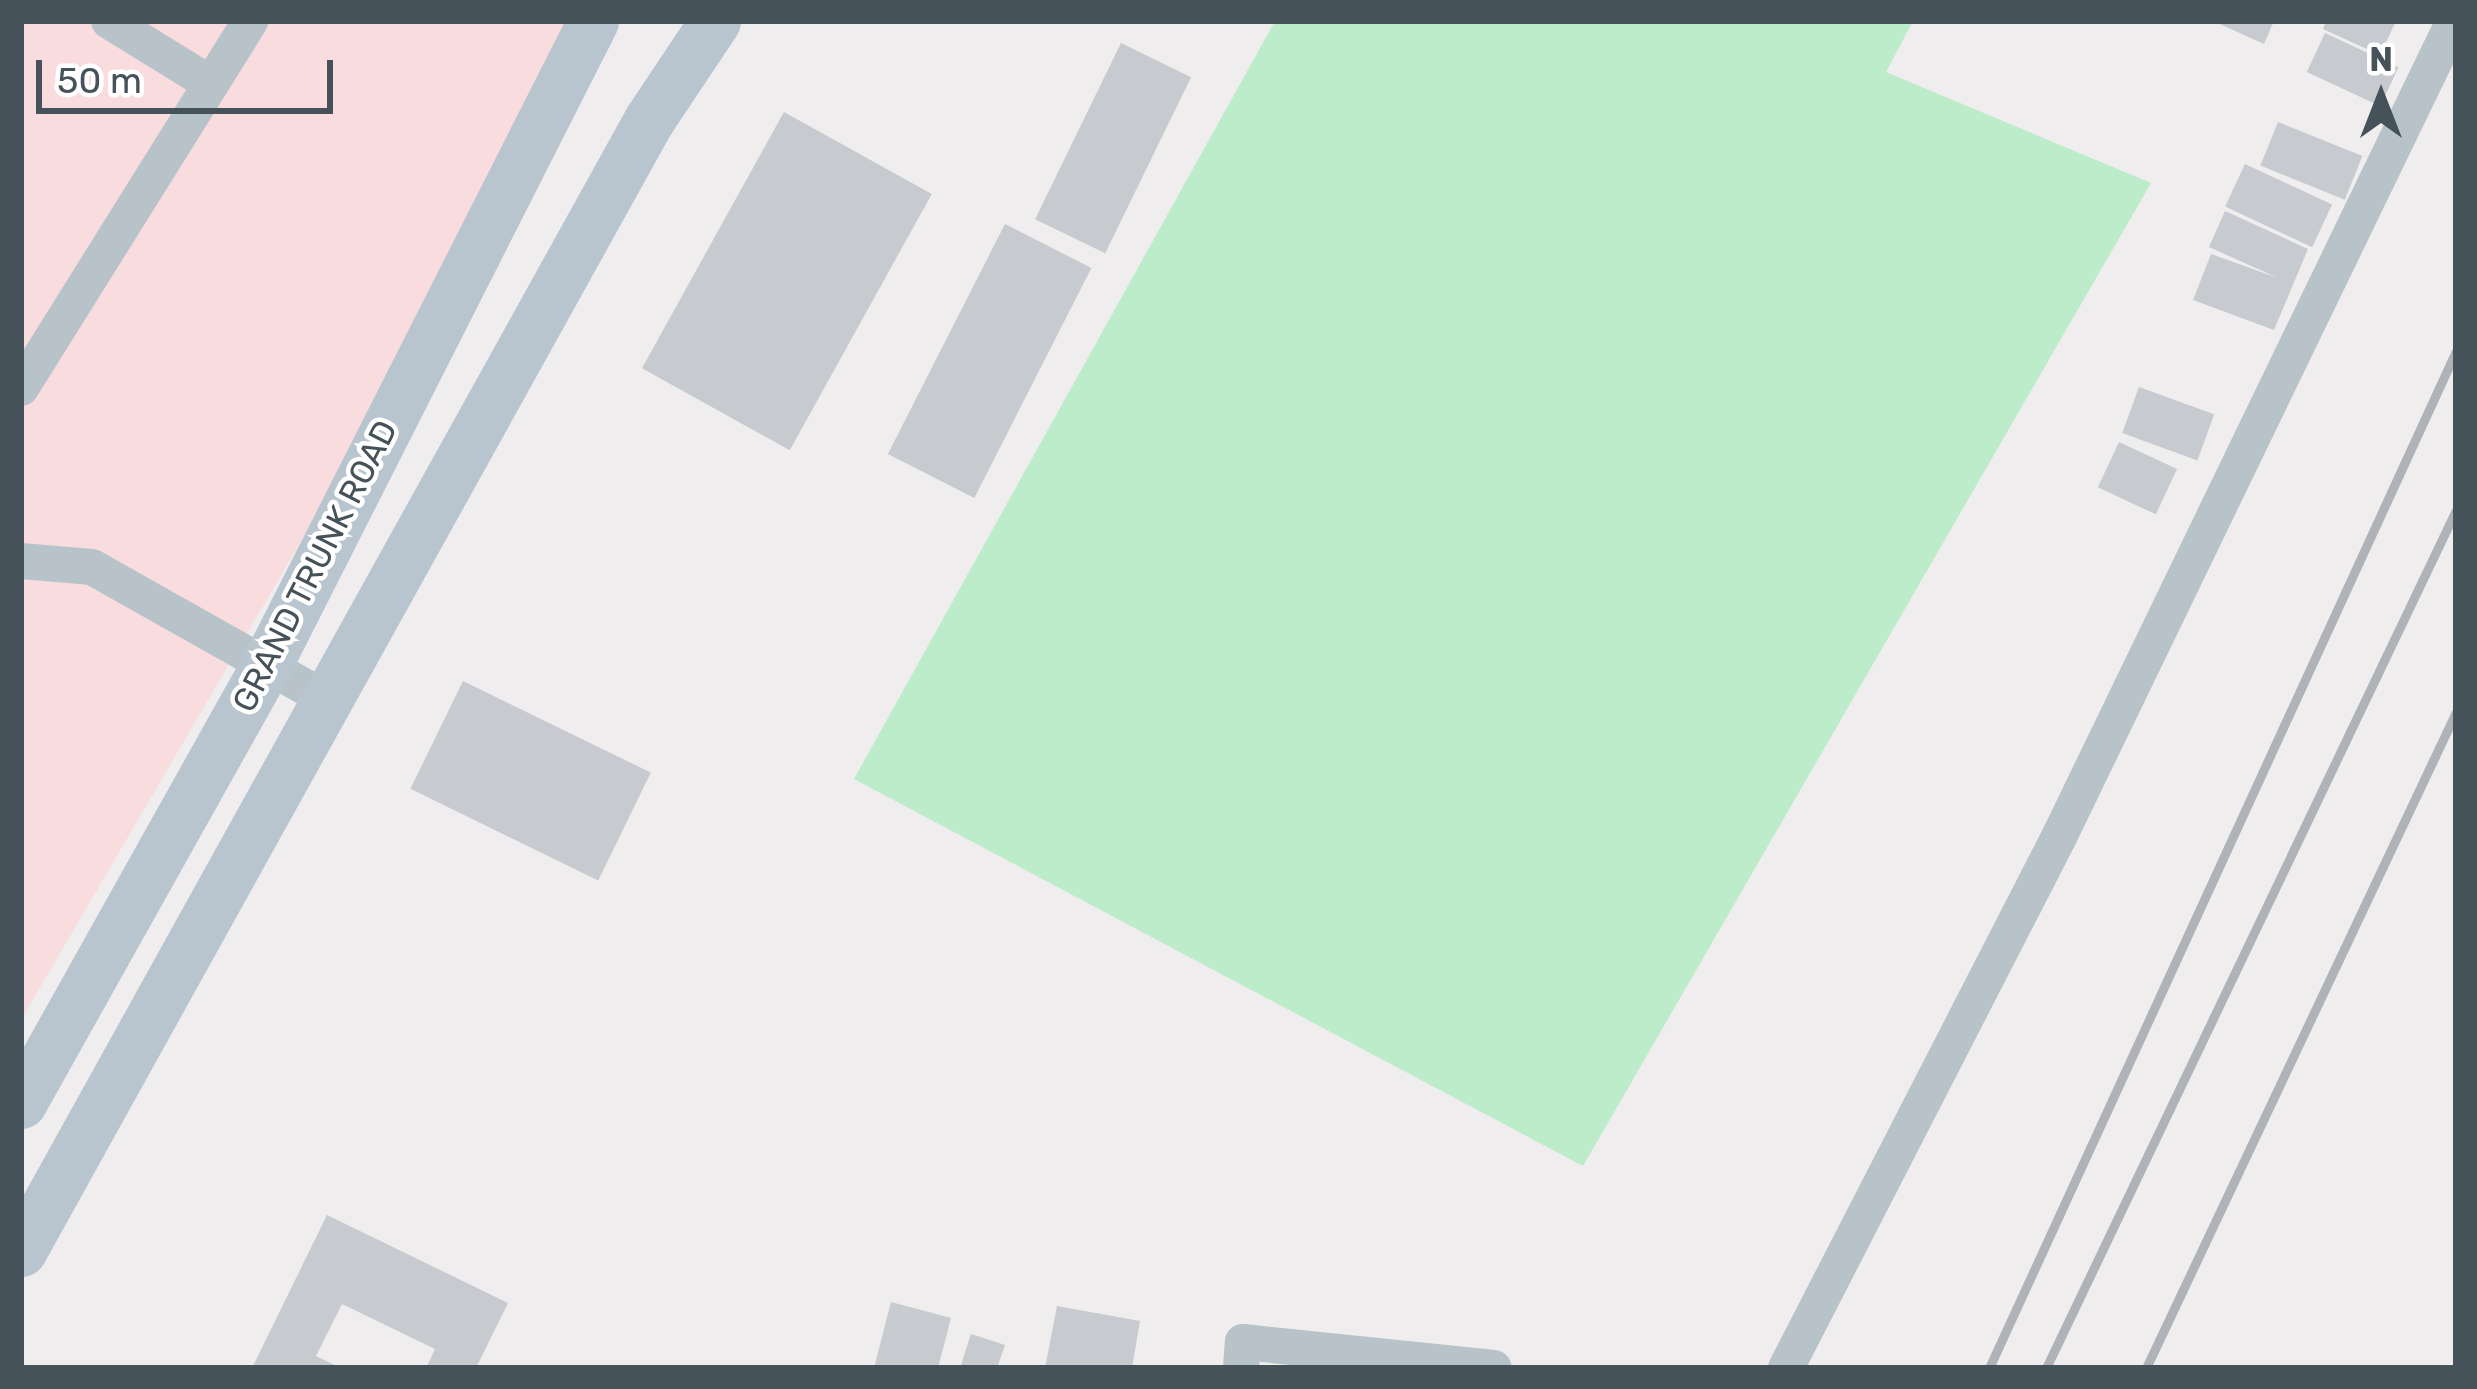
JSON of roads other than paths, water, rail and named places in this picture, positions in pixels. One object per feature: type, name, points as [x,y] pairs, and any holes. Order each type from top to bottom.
[{"type":"main road","name":"GRAND TRUNK ROAD","points":[[21,1103],[268,662],[593,21]]},
{"type":"main road","points":[[21,1251],[649,120],[715,21]]},
{"type":"street","points":[[109,21],[211,84]]},
{"type":"street","points":[[21,388],[250,21]]},
{"type":"street","points":[[1786,1368],[2059,837],[2454,21]]},
{"type":"street","points":[[21,561],[92,567],[331,700]]},
{"type":"street","points":[[1241,1368],[1244,1342],[1494,1368]]},
{"type":"railway","points":[[1989,1368],[2456,351]]},
{"type":"railway","points":[[2046,1368],[2456,510]]},
{"type":"railway","points":[[2146,1368],[2456,712]]}]
